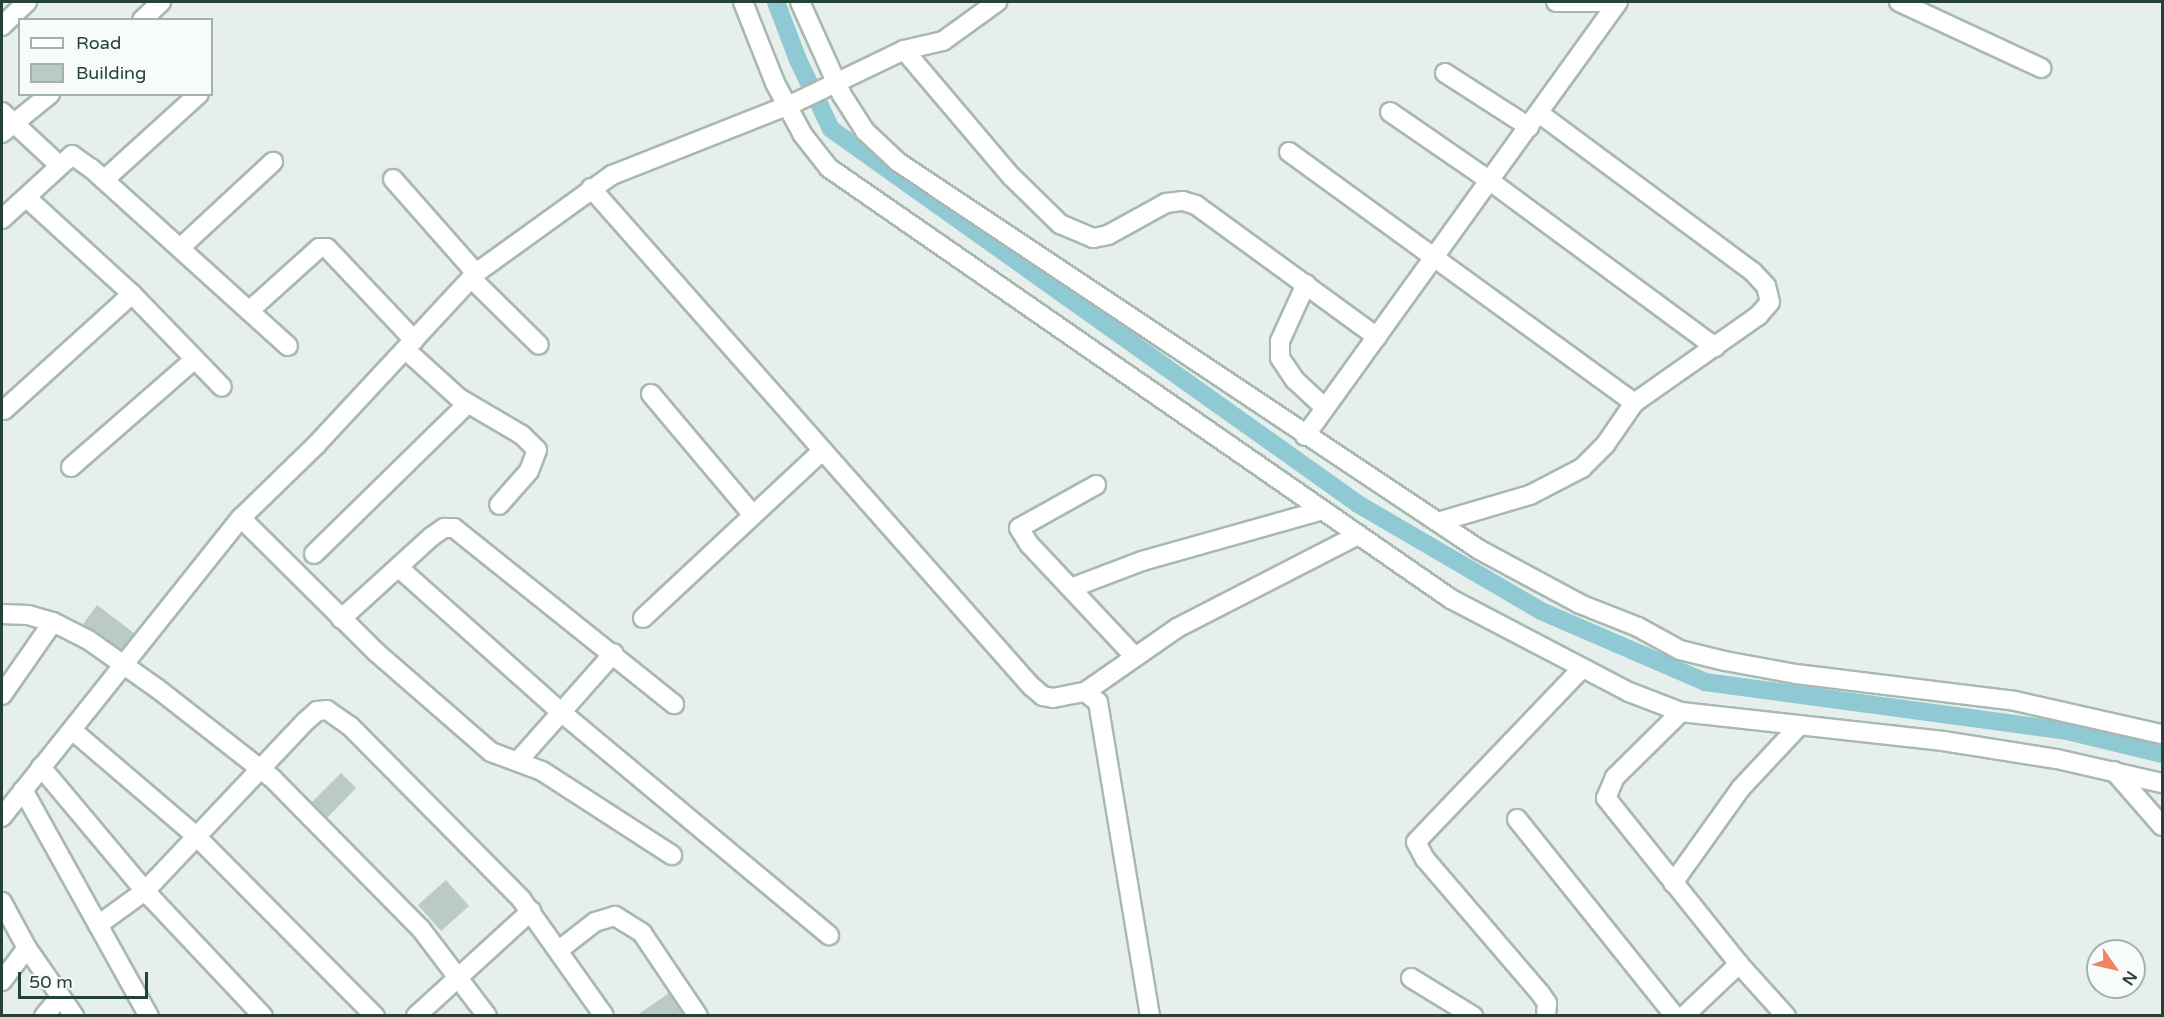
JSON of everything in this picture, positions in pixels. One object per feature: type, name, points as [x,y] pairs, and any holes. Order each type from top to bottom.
[{"type":"street","points":[[2,26],[27,2]]},
{"type":"street","points":[[144,18],[161,2]]},
{"type":"street","points":[[743,2],[791,104],[819,156],[856,189],[1356,536],[1451,598],[1582,668],[1681,712],[1868,730],[2114,771],[2163,783]]},
{"type":"street","points":[[800,2],[832,85],[865,131],[898,162],[1305,436],[1438,522],[1580,604],[1638,627],[1680,651],[1796,674],[2015,701],[2163,735]]},
{"type":"street","points":[[2,816],[126,666],[241,518],[410,345],[473,276],[591,188],[656,155],[791,104],[904,50],[943,41],[997,2]]},
{"type":"street","points":[[1556,2],[1601,2]]},
{"type":"street","points":[[1305,436],[1618,2]]},
{"type":"street","points":[[1899,2],[2041,68]]},
{"type":"street","points":[[904,50],[1011,176],[1060,225],[1075,234],[1093,238],[1108,235],[1166,203],[1183,201],[1205,211],[1377,337]]},
{"type":"street","points":[[1438,522],[1530,495],[1582,468],[1605,445],[1634,403],[1767,309],[1770,294],[1766,286],[1725,251],[1534,120],[1445,73]]},
{"type":"street","points":[[48,96],[5,123],[59,165]]},
{"type":"street","points":[[104,180],[197,96]]},
{"type":"street","points":[[1390,112],[1490,181],[1715,347]]},
{"type":"street","points":[[1288,152],[1436,256],[1634,403]]},
{"type":"street","points":[[2,219],[28,199],[59,165],[72,155],[104,180],[288,346]]},
{"type":"street","points":[[180,248],[273,162]]},
{"type":"street","points":[[393,179],[473,276],[539,345]]},
{"type":"street","points":[[591,188],[1031,686],[1043,696],[1053,699],[1085,692],[1177,628],[1356,536]]},
{"type":"street","points":[[28,199],[132,294],[222,387]]},
{"type":"street","points":[[249,311],[319,248],[327,248],[410,345],[467,404],[522,435],[537,450],[529,471],[499,505]]},
{"type":"street","points":[[1306,284],[1280,341],[1280,358],[1295,380],[1325,408]]},
{"type":"street","points":[[4,410],[132,294]]},
{"type":"street","points":[[71,467],[195,359]]},
{"type":"street","points":[[651,394],[753,515]]},
{"type":"street","points":[[314,554],[467,404]]},
{"type":"street","points":[[643,618],[822,451]]},
{"type":"street","points":[[1096,485],[1019,528],[1029,544],[1135,657]]},
{"type":"street","points":[[1071,588],[1142,561],[1320,511]]},
{"type":"street","points":[[241,518],[341,619],[491,752],[542,771],[672,855]]},
{"type":"street","points":[[341,619],[431,537],[444,528],[454,528],[614,653],[674,704]]},
{"type":"street","points":[[398,567],[561,712],[829,935]]},
{"type":"street","points":[[2,614],[28,615],[53,622],[126,666],[260,769],[413,921],[460,976],[487,1016]]},
{"type":"street","points":[[2,695],[53,622]]},
{"type":"street","points":[[518,761],[614,653]]},
{"type":"street","points":[[1546,1016],[1547,1004],[1540,993],[1425,858],[1416,842],[1582,668]]},
{"type":"street","points":[[1085,692],[1098,702],[1150,1016]]},
{"type":"street","points":[[98,925],[145,891],[317,711],[336,714],[531,911],[604,1016]]},
{"type":"street","points":[[1681,712],[1615,777],[1606,798],[1739,964],[1786,1016]]},
{"type":"street","points":[[1673,883],[1735,796],[1800,725]]},
{"type":"street","points":[[72,730],[196,836],[375,1016]]},
{"type":"street","points":[[41,767],[145,891],[263,1016]]},
{"type":"street","points":[[2114,771],[2163,826]]},
{"type":"street","points":[[22,790],[149,1016]]},
{"type":"street","points":[[1517,819],[1675,1016]]},
{"type":"street","points":[[2,902],[27,948],[59,998],[74,1016]]},
{"type":"street","points":[[416,1016],[531,911]]},
{"type":"street","points":[[559,950],[595,922],[615,916],[642,933],[698,1016]]},
{"type":"street","points":[[2,981],[27,948]]},
{"type":"street","points":[[1684,1016],[1739,964]]},
{"type":"street","points":[[1411,978],[1473,1016]]},
{"type":"street","points":[[44,1016],[59,998]]},
{"type":"building","points":[[97,605],[134,633],[121,650],[83,624]]},
{"type":"building","points":[[341,773],[356,788],[327,818],[312,802]]},
{"type":"building","points":[[446,880],[469,906],[441,931],[418,905]]},
{"type":"building","points":[[669,993],[684,1016],[636,1016]]},
{"type":"waterway","points":[[776,2],[798,60],[831,129],[1358,504],[1541,611],[1705,682],[2067,731],[2162,754]]}]
